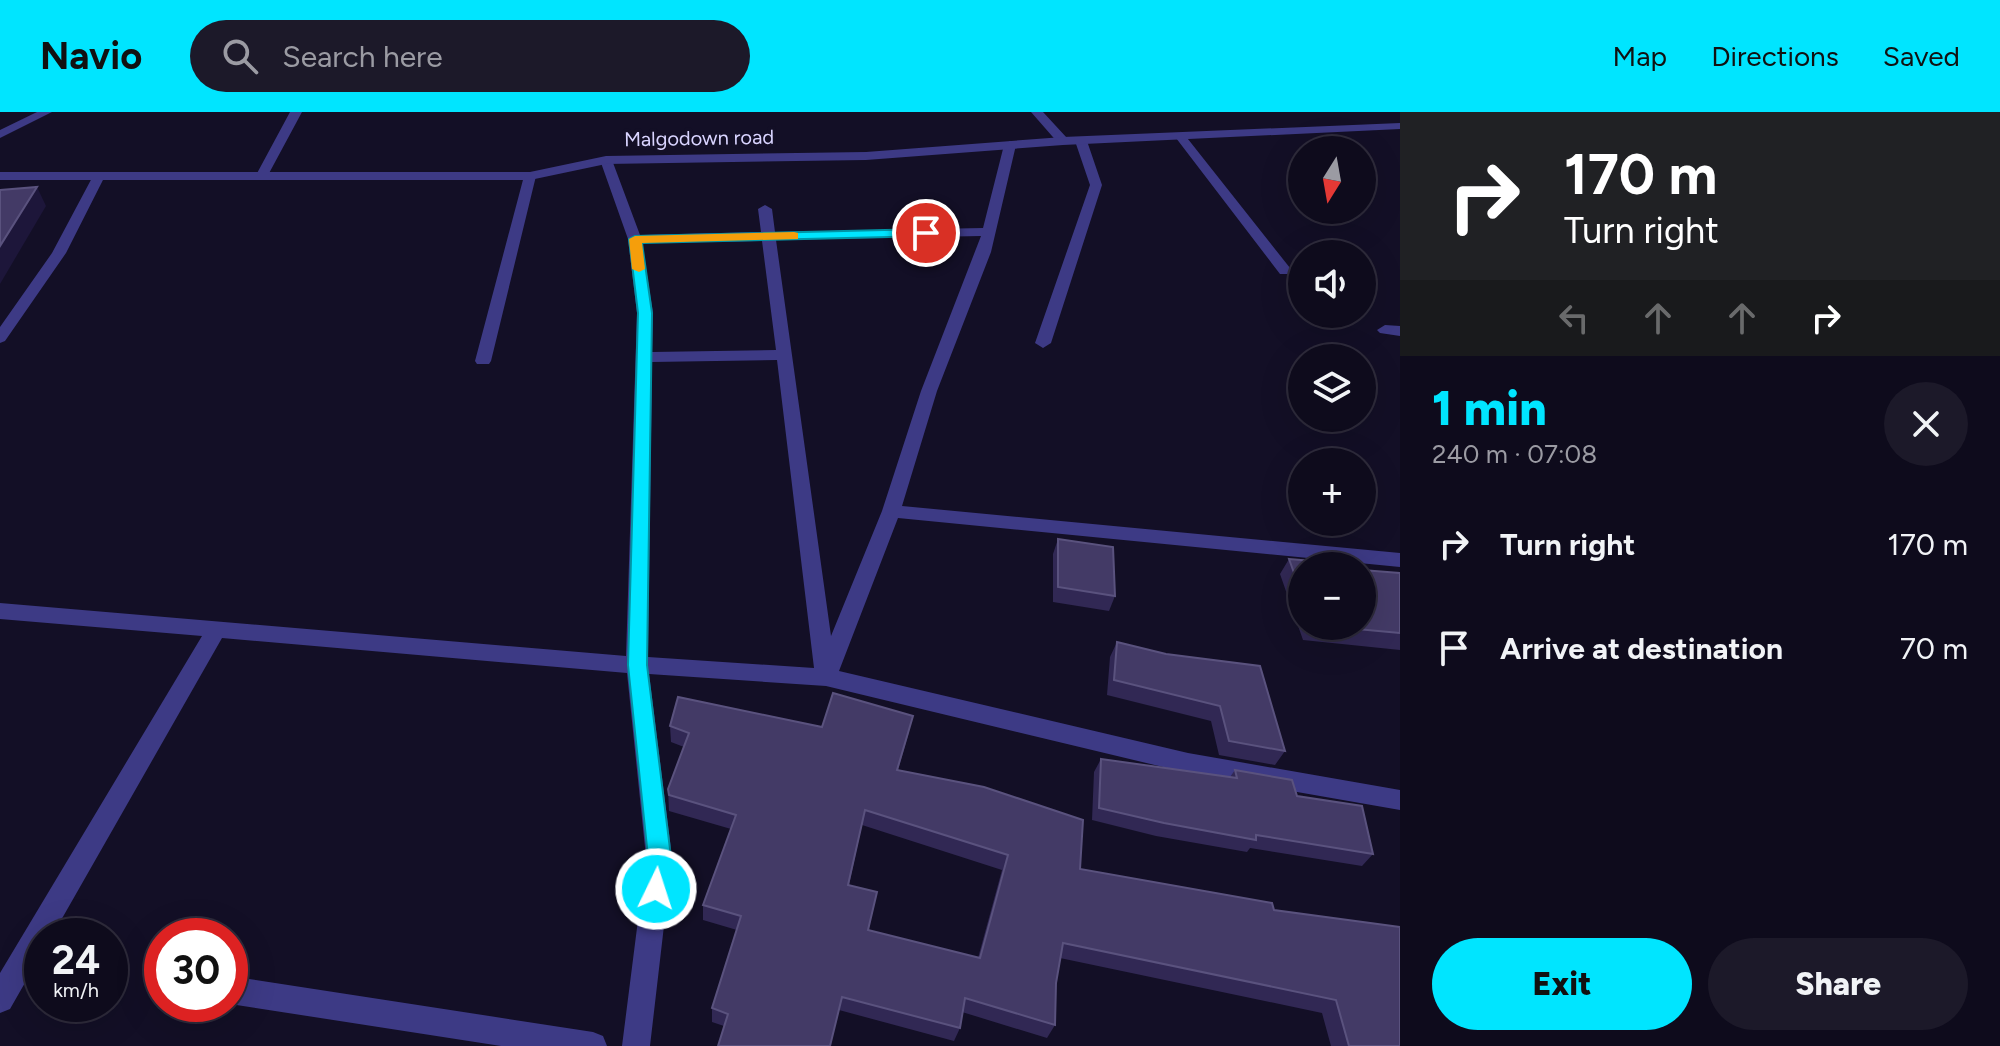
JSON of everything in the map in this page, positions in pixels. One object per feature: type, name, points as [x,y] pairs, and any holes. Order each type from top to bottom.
[{"type":"street","points":[[0,134],[46,112]]},
{"type":"street","points":[[261,177],[296,112]]},
{"type":"street","points":[[1037,112],[1063,141]]},
{"type":"street","name":"Malgodown road","points":[[0,176],[530,176],[606,160],[866,156],[1063,141],[1400,126]]},
{"type":"street","points":[[1180,136],[1285,271]]},
{"type":"street","points":[[1043,343],[1096,185],[1081,141]]},
{"type":"street","points":[[826,677],[891,511],[929,391],[984,252],[1010,145]]},
{"type":"street","points":[[606,160],[635,239],[645,313],[637,665],[659,857],[636,1046]]},
{"type":"street","points":[[0,338],[59,253],[99,176]]},
{"type":"street","points":[[483,361],[530,176]]},
{"type":"street","points":[[765,209],[826,677]]},
{"type":"street","points":[[635,239],[989,232]]},
{"type":"street","points":[[644,357],[784,355]]},
{"type":"street","points":[[891,511],[1400,560]]},
{"type":"street","points":[[0,611],[637,665],[826,677],[1188,763],[1400,800]]},
{"type":"street","points":[[0,999],[216,630]]},
{"type":"street","points":[[248,993],[593,1046]]},
{"type":"building","points":[[37,187],[0,246],[0,190]]},
{"type":"building","points":[[1058,539],[1113,547],[1115,596],[1058,587]]},
{"type":"building","points":[[1376,571],[1400,573],[1400,633],[1376,631]]},
{"type":"building","points":[[1117,642],[1166,654],[1260,666],[1285,751],[1229,741],[1220,706],[1114,680]]},
{"type":"building","points":[[833,693],[913,716],[897,770],[984,787],[1083,820],[1080,869],[1272,903],[1274,910],[1400,927],[1400,1046],[1349,1046],[1336,1000],[1063,943],[1056,983],[1055,1025],[965,998],[960,1028],[842,997],[830,1046],[718,1046],[728,1014],[712,1008],[741,916],[703,905],[736,815],[669,795],[668,789],[689,733],[670,726],[678,697],[822,727]],"holes":[[[865,810],[1008,855],[980,958],[868,930],[877,892],[848,885]]]},
{"type":"building","points":[[1101,759],[1237,778],[1235,770],[1292,780],[1297,796],[1362,806],[1373,854],[1256,835],[1256,840],[1099,808]]},
{"type":"slow traffic","points":[[639,269],[635,239],[794,236]]},
{"type":"route","points":[[656,889],[659,857],[637,665],[645,313],[635,239],[926,233]]}]
